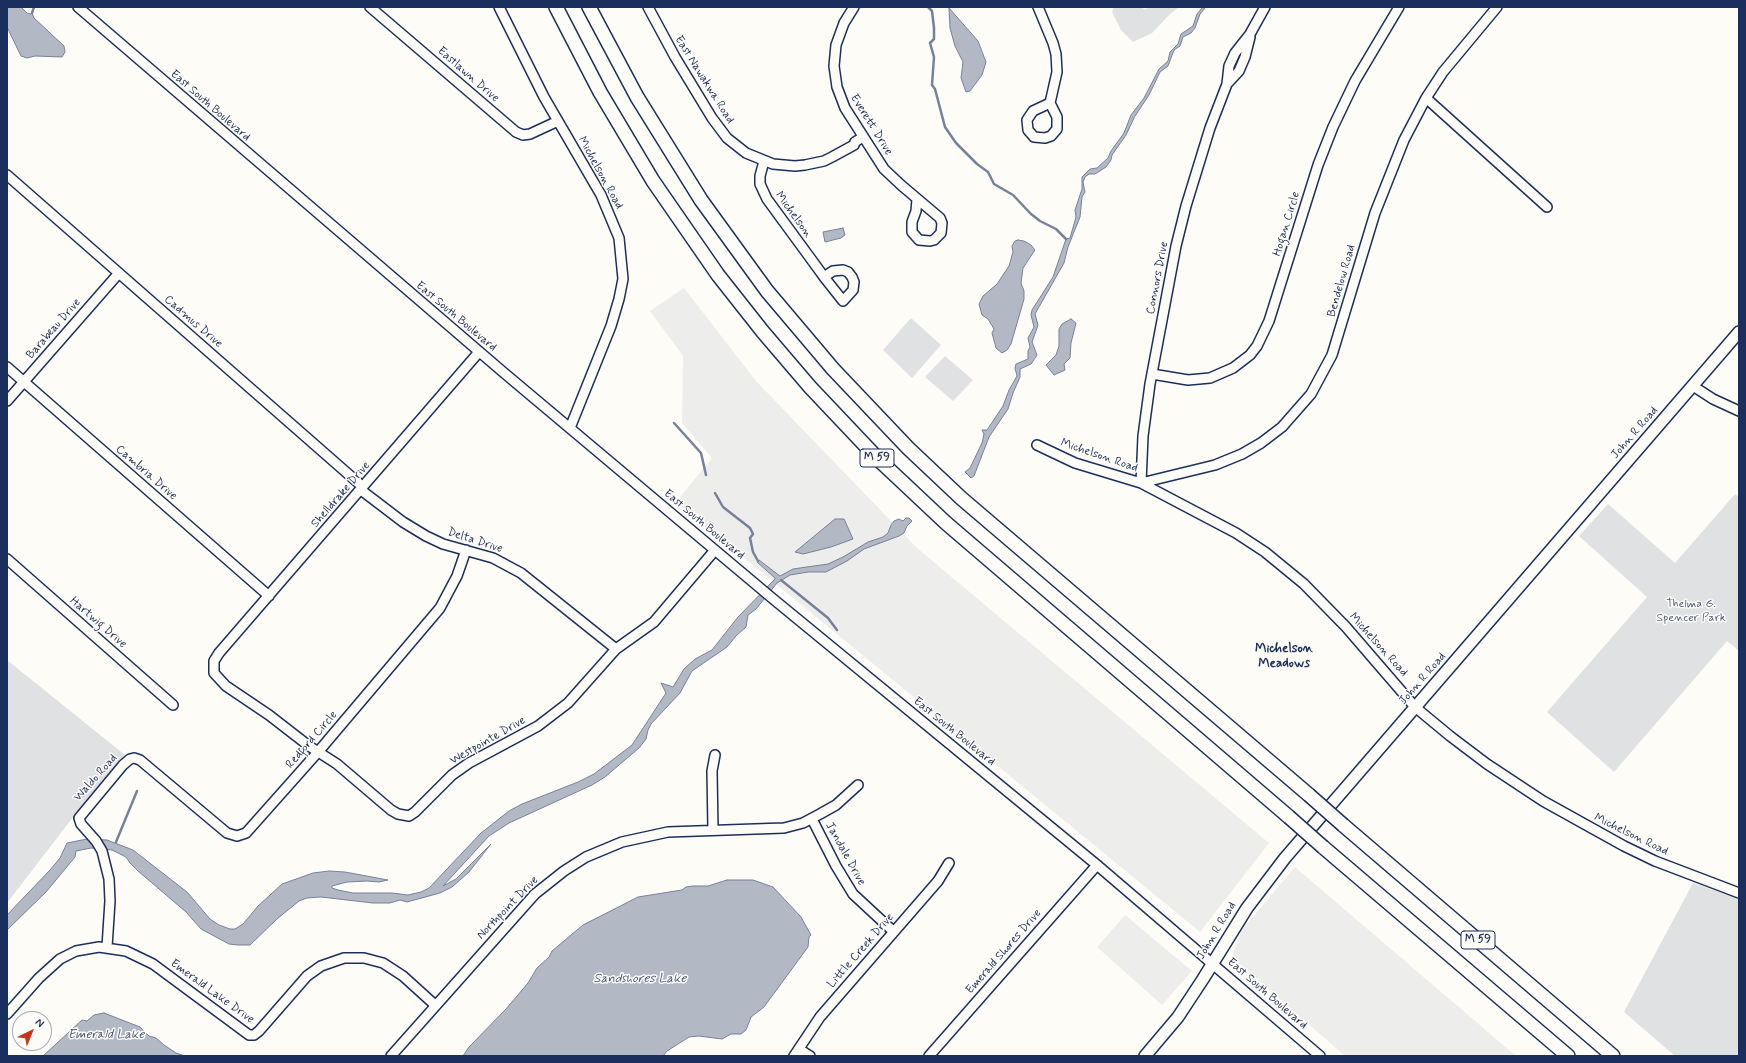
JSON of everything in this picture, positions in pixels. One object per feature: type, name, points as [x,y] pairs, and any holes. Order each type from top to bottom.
[{"type":"highway","name":"M 59","points":[[556,7],[600,92],[657,187],[736,298],[794,370],[880,461],[946,523],[1568,1056]]},
{"type":"highway","name":"M 59","points":[[588,7],[636,98],[701,200],[768,291],[833,369],[908,448],[961,498],[1613,1056]]},
{"type":"main road","name":"John R Road","points":[[1145,1056],[1178,1017],[1213,964],[1247,908],[1267,880],[1739,332]]},
{"type":"street","name":"East South Boulevard","points":[[78,7],[480,352],[772,598],[1097,865],[1320,1056]]},
{"type":"street","name":"Eastlawn Drive","points":[[370,7],[516,132],[523,135],[530,134],[558,122]]},
{"type":"street","name":"Michelson Road","points":[[499,7],[558,122],[601,195],[619,238],[623,279],[619,299],[611,326],[570,428]]},
{"type":"street","name":"East Nawakwa Road","points":[[648,7],[675,57],[720,129],[727,138],[740,149],[764,161],[780,165],[795,166],[824,161],[840,154],[863,137]]},
{"type":"street","name":"Everett Drive","points":[[854,7],[848,15],[839,34],[836,45],[834,66],[837,87],[841,99],[884,169],[916,199],[938,216],[942,223],[941,233],[938,237],[930,241],[919,240],[912,232],[912,222],[916,211],[916,199]]},
{"type":"street","points":[[1038,7],[1049,32],[1056,54],[1057,72],[1050,104]]},
{"type":"street","name":"Connors Drive","points":[[1141,483],[1143,436],[1152,374],[1176,246],[1186,206],[1210,128],[1227,84],[1229,66],[1235,54],[1250,34],[1265,7]]},
{"type":"street","name":"Hogan Circle","points":[[1152,374],[1188,380],[1210,378],[1234,368],[1250,355],[1257,346],[1269,322],[1326,144],[1355,81],[1393,20],[1399,7]]},
{"type":"street","name":"Bendelow Road","points":[[1141,483],[1215,465],[1242,454],[1261,443],[1282,427],[1311,394],[1332,355],[1363,251],[1404,140],[1426,98],[1442,72],[1497,7]]},
{"type":"street","points":[[1426,98],[1547,207]]},
{"type":"street","name":"Michelson","points":[[764,161],[760,176],[763,192],[824,277]]},
{"type":"street","name":"Cadmus Drive","points":[[7,175],[362,488]]},
{"type":"street","name":"Barabeau Drive","points":[[7,401],[119,273]]},
{"type":"street","name":"Shelldrake Drive","points":[[219,653],[480,352]]},
{"type":"street","name":"Cambria Drive","points":[[7,367],[269,596]]},
{"type":"street","points":[[1693,386],[1713,399],[1739,411]]},
{"type":"street","name":"Michelson Road","points":[[1037,445],[1075,463],[1141,483],[1236,533],[1304,584],[1329,609],[1416,707],[1444,732],[1487,764],[1568,816],[1655,861],[1739,893]]},
{"type":"street","name":"Delta Drive","points":[[362,488],[419,532],[443,544],[493,558],[521,573],[616,649]]},
{"type":"street","name":"Redford Circle","points":[[140,760],[220,829],[232,836],[242,836],[250,830],[318,752],[440,608],[457,576],[466,550]]},
{"type":"street","name":"Westpointe Drive","points":[[219,653],[214,661],[213,667],[214,673],[218,679],[359,782],[391,810],[398,814],[409,816],[415,812],[452,775],[469,763],[538,726],[555,713],[578,693],[616,649],[654,622],[716,550]]},
{"type":"street","name":"Hartwig Drive","points":[[7,559],[173,705]]},
{"type":"street","points":[[713,830],[712,771],[715,755]]},
{"type":"street","name":"Waldo Road","points":[[107,947],[110,901],[109,879],[102,851],[92,835],[81,824],[78,818],[123,765],[130,759],[134,758],[140,760]]},
{"type":"street","name":"Northpoint Drive","points":[[391,1056],[535,894],[574,865],[600,851],[636,838],[668,832],[784,828],[812,818],[836,805],[858,785]]},
{"type":"street","name":"Jandale Drive","points":[[812,818],[836,866],[853,894],[894,932]]},
{"type":"street","name":"Little Creek Drive","points":[[796,1053],[820,1017],[938,881],[949,863]]},
{"type":"street","name":"Emerald Shores Drive","points":[[929,1056],[1097,865]]},
{"type":"street","name":"Emerald Lake Drive","points":[[7,1014],[39,978],[60,959],[84,949],[107,947],[126,951],[153,964],[248,1035],[254,1035],[259,1032],[307,976],[321,966],[344,958],[364,958],[383,963],[403,976],[435,1005]]},
{"type":"street","points":[[796,1053],[810,1056]]},
{"type":"shaded area","points":[[684,288],[756,381],[917,548],[1269,843],[1200,932],[676,502],[712,458],[682,423],[683,356],[650,311]]},
{"type":"shaded area","points":[[1295,867],[1516,1056],[1345,1056],[1232,957],[1241,931]]},
{"type":"shaded area","points":[[1125,915],[1192,971],[1162,1005],[1097,947]]},
{"type":"green space","points":[[1114,7],[1141,7],[1145,10],[1149,7],[1179,7],[1170,14],[1152,33],[1133,42],[1121,30],[1112,12]]},
{"type":"green space","points":[[911,318],[941,345],[912,378],[883,350]]},
{"type":"green space","points":[[945,356],[973,380],[953,401],[925,377]]},
{"type":"green space","name":"Thelma G. Spencer Park","points":[[1735,494],[1739,497],[1739,651],[1727,641],[1614,772],[1547,712],[1647,597],[1579,536],[1608,504],[1675,563]]},
{"type":"green space","points":[[7,660],[125,755],[77,812],[7,903]]},
{"type":"green space","points":[[1693,883],[1739,899],[1739,1056],[1675,1056],[1624,1012]]},
{"type":"water","points":[[7,7],[21,7],[27,13],[32,13],[34,18],[64,46],[65,52],[62,57],[35,56],[27,58],[21,56],[7,27]]},
{"type":"water","points":[[1203,7],[1206,7],[1200,14],[1195,28],[1191,33],[1183,37],[1180,46],[1174,50],[1168,66],[1160,72],[1149,95],[1135,116],[1126,135],[1112,155],[1111,160],[1106,167],[1095,174],[1089,174],[1085,177],[1083,182],[1085,192],[1082,197],[1080,217],[1068,247],[1064,263],[1035,314],[1038,325],[1032,342],[1037,355],[1031,364],[1020,369],[1020,377],[1008,409],[989,437],[974,476],[971,478],[965,472],[970,468],[982,443],[984,434],[982,430],[987,430],[1003,406],[1009,390],[1017,376],[1015,368],[1016,364],[1028,359],[1028,351],[1030,347],[1028,338],[1034,327],[1031,315],[1032,310],[1053,277],[1066,239],[1070,238],[1076,217],[1075,210],[1082,189],[1082,177],[1090,169],[1097,168],[1108,158],[1111,151],[1124,133],[1131,115],[1144,98],[1159,69],[1168,61],[1170,52],[1178,44],[1181,34],[1193,26],[1197,14]]},
{"type":"water","points":[[949,8],[978,41],[986,62],[982,75],[970,91],[966,92],[961,78],[963,62],[955,46],[950,28]]},
{"type":"water","points":[[843,228],[845,235],[841,238],[825,242],[823,232]]},
{"type":"water","points":[[1015,241],[1024,241],[1031,245],[1035,250],[1023,268],[1021,283],[1024,291],[1024,299],[1011,344],[1007,350],[1002,353],[996,348],[992,333],[994,329],[988,319],[982,315],[979,304],[983,296],[997,284],[1009,266],[1013,252],[1012,246]]},
{"type":"water","points":[[1071,319],[1076,323],[1071,343],[1070,358],[1064,364],[1065,370],[1054,375],[1046,365],[1056,355],[1059,346],[1059,329],[1062,324]]},
{"type":"water","points":[[906,518],[909,518],[912,521],[907,526],[904,533],[899,536],[864,549],[847,561],[826,572],[808,572],[790,575],[777,583],[756,609],[748,615],[746,627],[727,647],[692,671],[680,693],[651,724],[646,739],[639,748],[605,777],[592,785],[509,823],[489,836],[443,886],[456,879],[491,844],[469,872],[452,887],[440,893],[407,902],[400,900],[390,903],[373,903],[321,897],[307,898],[299,901],[277,919],[250,945],[229,944],[201,929],[186,912],[138,871],[126,857],[112,850],[91,848],[76,851],[75,857],[46,892],[7,930],[7,915],[60,858],[67,843],[87,839],[107,840],[133,850],[187,892],[210,919],[219,925],[230,929],[235,929],[243,924],[258,906],[282,884],[313,873],[329,871],[345,872],[388,880],[379,882],[347,882],[332,886],[332,888],[338,890],[353,893],[392,893],[408,895],[421,892],[429,888],[481,833],[509,811],[522,804],[578,782],[594,774],[632,745],[666,693],[661,683],[673,687],[684,669],[695,659],[712,650],[738,617],[775,579],[757,562],[759,560],[780,576],[793,569],[828,564],[868,542],[883,537],[888,533],[894,521],[899,519],[903,521]]},
{"type":"water","points":[[835,519],[844,519],[853,539],[831,547],[803,554],[795,552]]},
{"type":"water","name":"Sandshores Lake","points":[[727,880],[753,880],[773,887],[801,917],[811,935],[809,937],[808,947],[764,1007],[751,1017],[746,1030],[741,1034],[731,1034],[722,1039],[699,1036],[689,1037],[667,1051],[663,1056],[463,1056],[469,1047],[506,1009],[528,983],[537,968],[549,957],[552,951],[583,925],[638,897],[682,890],[686,887],[708,886]]},
{"type":"water","name":"Emerald Lake","points":[[104,1013],[140,1027],[149,1036],[156,1038],[176,1053],[185,1056],[43,1056],[48,1051],[52,1051],[52,1048],[82,1020],[87,1021],[94,1015]]},
{"type":"waterway","points":[[32,13],[34,7]]},
{"type":"waterway","points":[[928,7],[932,11],[934,28],[934,39],[930,43],[934,57],[932,85],[935,89],[945,127],[956,143],[977,164],[988,172],[994,184],[1013,195],[1031,214],[1040,221],[1056,229],[1066,239]]},
{"type":"waterway","points":[[674,423],[701,453],[706,475]]},
{"type":"waterway","points":[[715,493],[723,507],[750,528],[753,534],[750,538],[753,552],[758,561]]},
{"type":"waterway","points":[[781,580],[828,618],[837,630]]},
{"type":"waterway","points":[[116,842],[137,791]]},
{"type":"district","name":"Michelson Meadows","points":[[1284,656]]}]
